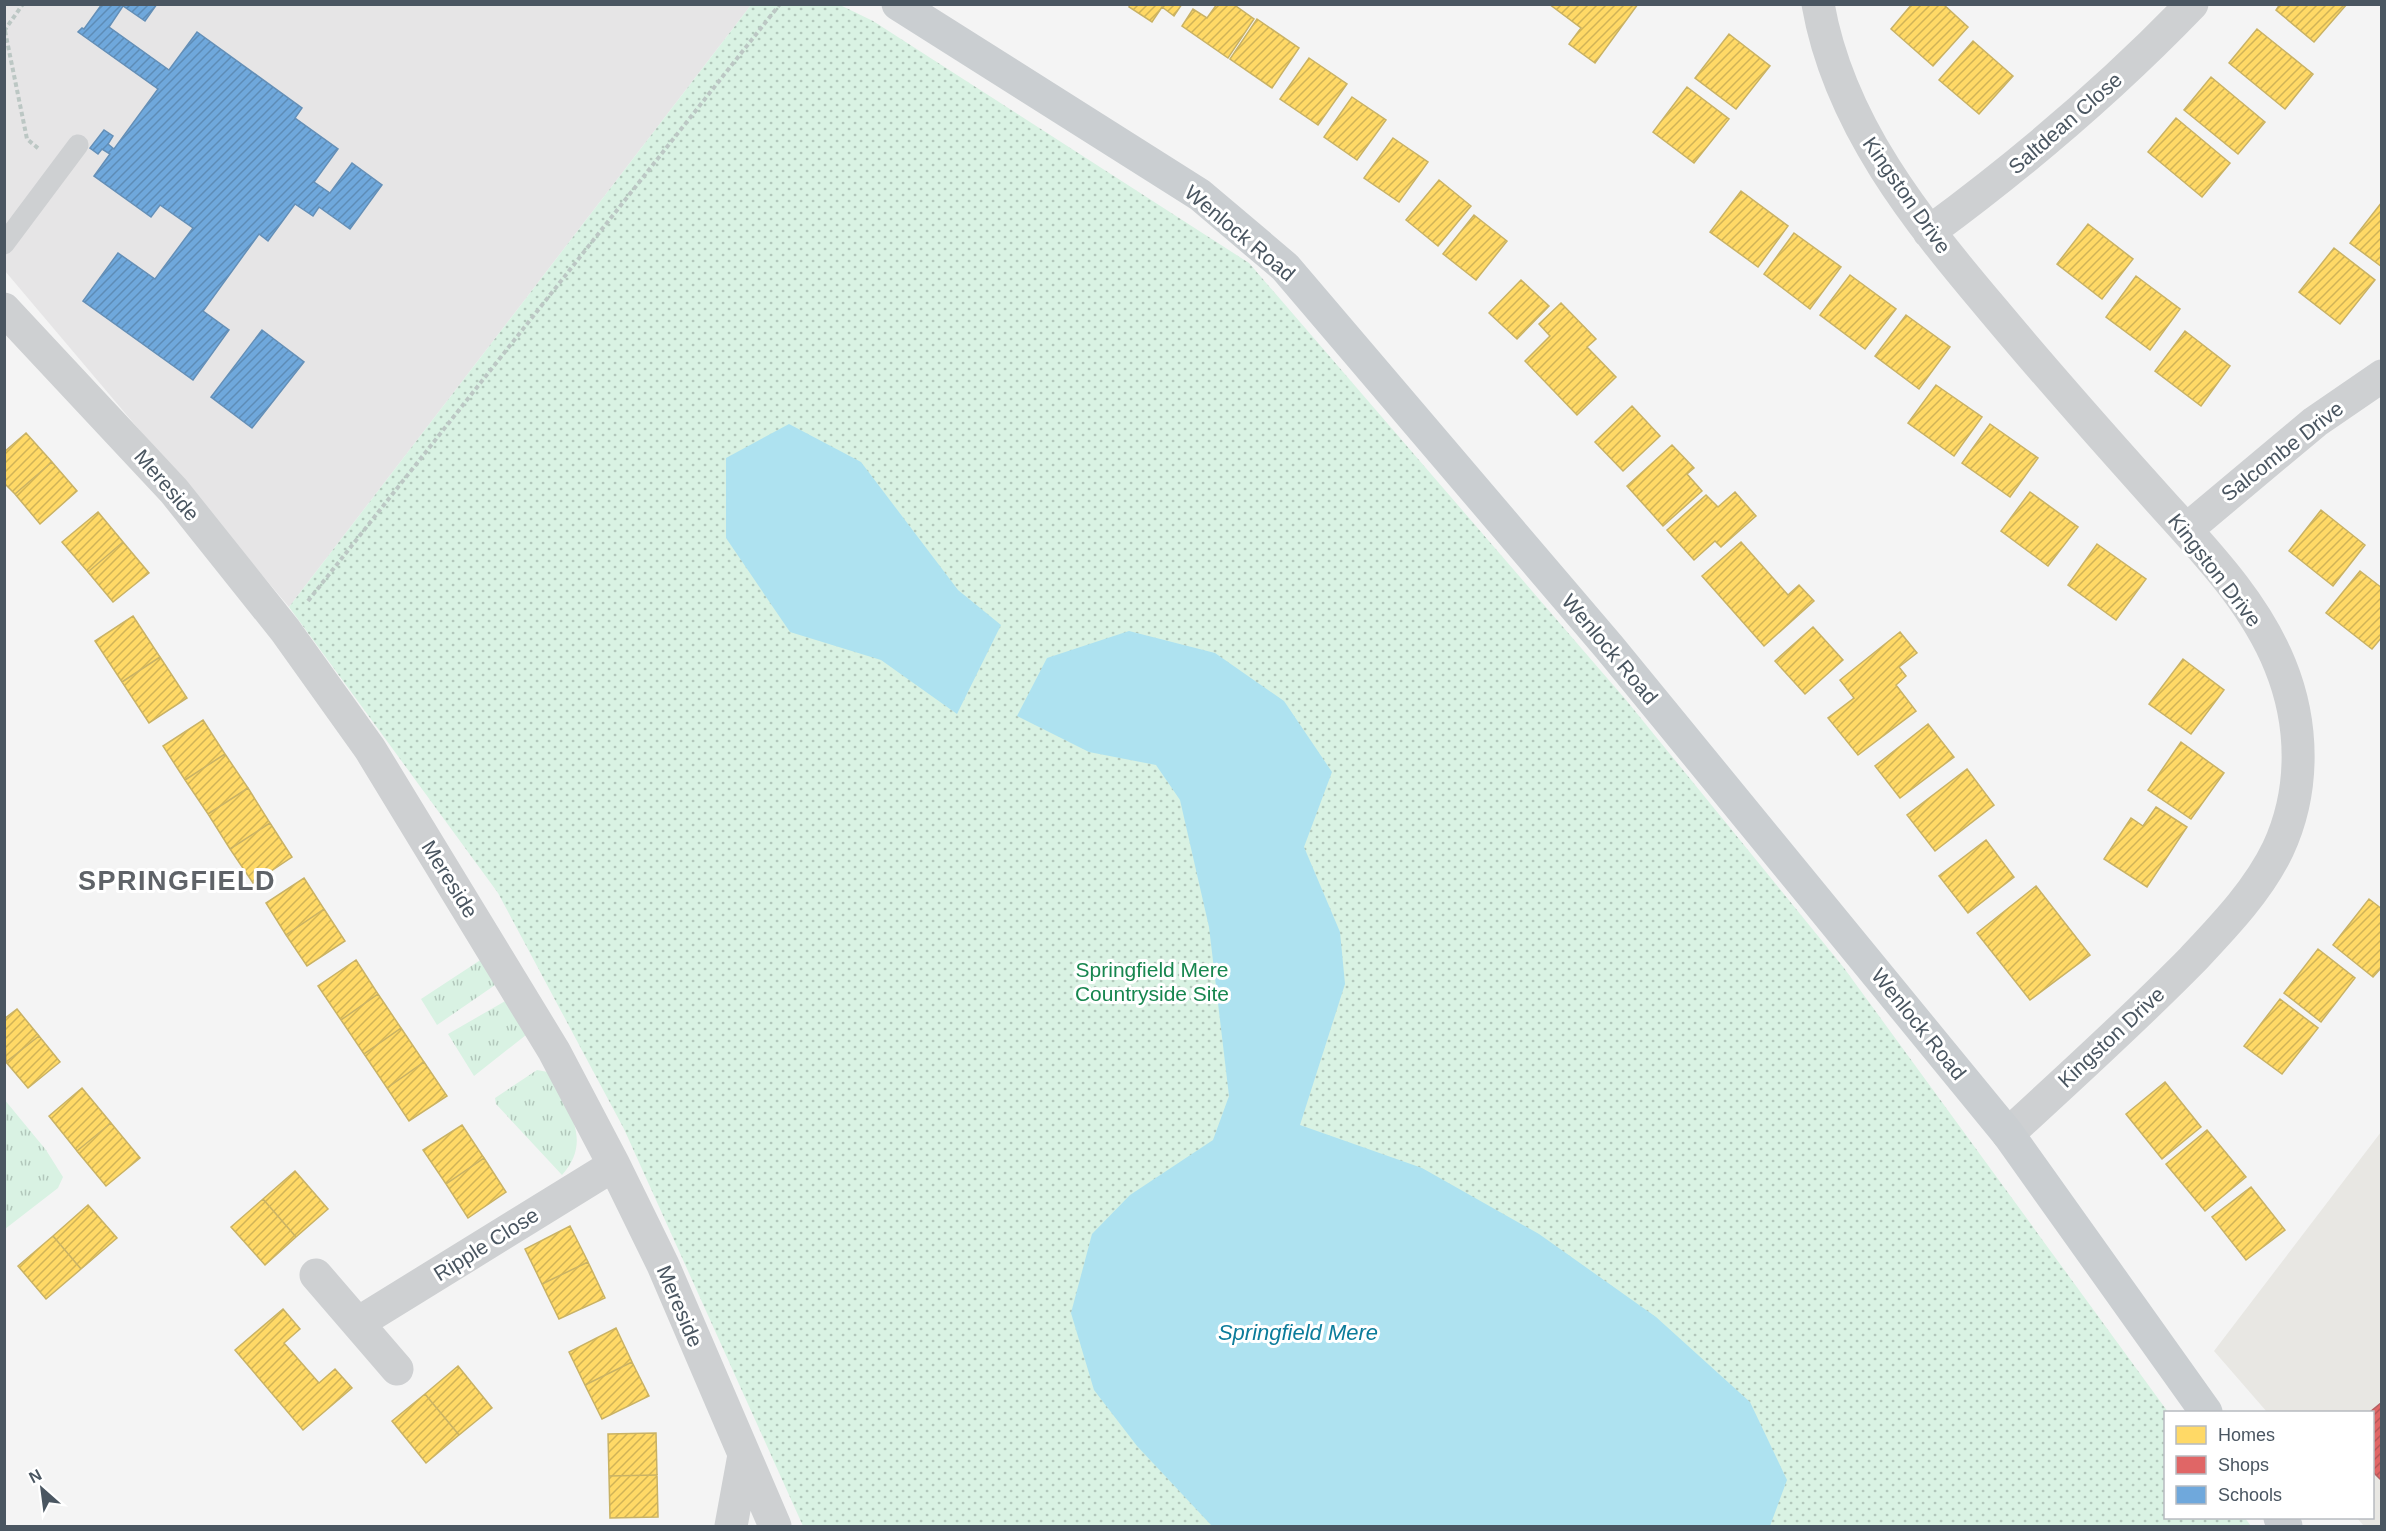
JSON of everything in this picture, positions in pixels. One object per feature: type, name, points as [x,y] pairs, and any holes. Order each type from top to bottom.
[{"type":"main road","name":"Wenlock Road","points":[[898,4],[1200,195],[1286,267],[1609,647],[2008,1134],[2205,1411]]},
{"type":"street","name":"Kingston Drive","points":[[1818,4],[1830,55],[1844,95],[1868,142],[1929,232],[2054,383],[2186,530],[2258,622],[2280,666],[2293,706],[2299,746],[2298,776],[2290,814],[2278,849],[2262,876],[2216,934],[2137,1015],[2008,1134]]},
{"type":"street","name":"Saltdean Close","points":[[1929,232],[1993,186],[2055,133],[2113,81],[2192,4]]},
{"type":"street","name":"Mereside","points":[[4,309],[174,491],[285,630],[370,750],[489,941],[554,1051],[614,1165],[663,1265],[775,1527]]},
{"type":"street","name":"Salcombe Drive","points":[[2186,530],[2315,422],[2382,376]]},
{"type":"street","name":"Ripple Close","points":[[358,1323],[614,1165]]},
{"type":"street","points":[[316,1275],[397,1369]]},
{"type":"street","points":[[731,1527],[744,1455]]},
{"type":"lane","points":[[4,244],[78,145]]},
{"type":"path","points":[[23,4],[5,31],[27,139],[62,168]]},
{"type":"path","points":[[285,630],[780,4]]},
{"type":"shaded area","points":[[4,5],[751,5],[289,607],[5,271]]},
{"type":"shaded area","points":[[2381,1132],[2381,1526],[2364,1526],[2358,1519],[2374,1519],[2374,1411],[2266,1411],[2214,1351]]},
{"type":"green space","name":"Springfield Mere Countryside Site","points":[[751,5],[840,5],[873,21],[1249,263],[1626,700],[1844,968],[2167,1411],[2164,1411],[2164,1519],[2246,1519],[2251,1526],[803,1526],[624,1129],[498,893],[289,607]]},
{"type":"green space","points":[[482,959],[498,983],[437,1025],[421,999]]},
{"type":"green space","points":[[507,1000],[526,1035],[474,1076],[448,1034]]},
{"type":"green space","points":[[537,1070],[548,1072],[574,1123],[577,1136],[576,1149],[562,1175],[496,1104],[495,1098]]},
{"type":"green space","points":[[4,1099],[46,1150],[63,1177],[58,1188],[5,1229]]},
{"type":"water","points":[[789,424],[861,462],[958,590],[1001,625],[957,714],[881,660],[790,632],[726,538],[726,458]]},
{"type":"water","name":"Springfield Mere","points":[[1129,631],[1215,653],[1284,701],[1332,772],[1304,847],[1340,932],[1345,984],[1300,1125],[1422,1168],[1539,1234],[1656,1317],[1750,1402],[1787,1480],[1770,1526],[1212,1526],[1137,1446],[1094,1390],[1071,1313],[1092,1234],[1130,1195],[1213,1140],[1229,1096],[1209,927],[1180,800],[1156,765],[1089,752],[1017,716],[1047,658]]},
{"type":"building: Homes","points":[[1130,4],[1182,4],[1174,16],[1162,7],[1152,22],[1129,7]]},
{"type":"building: Homes","points":[[1217,4],[1233,4],[1254,19],[1228,58],[1182,26],[1193,9],[1207,18]]},
{"type":"building: Homes","points":[[1549,4],[1638,4],[1595,63],[1569,44],[1581,28]]},
{"type":"building: Homes","points":[[1912,4],[1943,4],[1968,27],[1933,66],[1891,29]]},
{"type":"building: Homes","points":[[2280,4],[2347,4],[2314,42],[2276,10]]},
{"type":"building: Homes","points":[[1257,19],[1299,48],[1272,88],[1230,59]]},
{"type":"building: Homes","points":[[2257,29],[2313,74],[2285,109],[2229,63]]},
{"type":"building: Homes","points":[[1729,34],[1770,66],[1736,109],[1695,78]]},
{"type":"building: Homes","points":[[1973,41],[2013,76],[1979,114],[1939,80]]},
{"type":"building: Homes","points":[[1309,58],[1347,84],[1318,125],[1280,99]]},
{"type":"building: Homes","points":[[2211,77],[2265,122],[2238,154],[2184,110]]},
{"type":"building: Homes","points":[[1687,87],[1729,119],[1694,163],[1653,132]]},
{"type":"building: Homes","points":[[1352,97],[1386,120],[1357,160],[1324,137]]},
{"type":"building: Homes","points":[[2176,118],[2230,163],[2202,197],[2148,152]]},
{"type":"building: Homes","points":[[1393,138],[1428,162],[1399,202],[1364,178]]},
{"type":"building: Homes","points":[[1439,180],[1471,206],[1438,246],[1406,220]]},
{"type":"building: Homes","points":[[1741,191],[1788,226],[1758,267],[1710,232]]},
{"type":"building: Homes","points":[[2382,202],[2382,267],[2350,243]]},
{"type":"building: Homes","points":[[1474,215],[1507,241],[1476,280],[1443,254]]},
{"type":"building: Homes","points":[[2088,224],[2133,259],[2102,299],[2057,264]]},
{"type":"building: Homes","points":[[1794,233],[1841,267],[1810,309],[1764,274]]},
{"type":"building: Homes","points":[[2334,248],[2375,280],[2340,324],[2299,292]]},
{"type":"building: Homes","points":[[1850,275],[1896,309],[1865,349],[1820,315]]},
{"type":"building: Homes","points":[[2136,276],[2180,309],[2150,350],[2106,317]]},
{"type":"building: Homes","points":[[1521,280],[1549,306],[1517,339],[1489,313]]},
{"type":"building: Homes","points":[[1561,303],[1596,339],[1587,347],[1616,377],[1577,415],[1525,361],[1550,336],[1539,324]]},
{"type":"building: Homes","points":[[1906,315],[1950,347],[1919,389],[1875,356]]},
{"type":"building: Homes","points":[[2185,331],[2230,366],[2201,406],[2155,371]]},
{"type":"building: Homes","points":[[1936,385],[1982,417],[1954,456],[1908,423]]},
{"type":"building: Homes","points":[[1632,406],[1660,436],[1623,471],[1595,442]]},
{"type":"building: Homes","points":[[1990,424],[2038,458],[2010,497],[1962,463]]},
{"type":"building: Homes","points":[[26,433],[52,462],[15,494],[4,483],[4,452]]},
{"type":"building: Homes","points":[[1672,445],[1694,468],[1687,474],[1702,491],[1663,526],[1627,486]]},
{"type":"building: Homes","points":[[52,462],[77,491],[40,524],[15,494]]},
{"type":"building: Homes","points":[[1735,492],[1756,516],[1721,547],[1715,541],[1694,560],[1667,530],[1706,495],[1718,507]]},
{"type":"building: Homes","points":[[2030,492],[2078,527],[2048,566],[2001,531]]},
{"type":"building: Homes","points":[[2321,510],[2365,545],[2333,586],[2289,551]]},
{"type":"building: Homes","points":[[98,512],[123,542],[88,572],[62,542]]},
{"type":"building: Homes","points":[[123,542],[149,573],[113,602],[88,572]]},
{"type":"building: Homes","points":[[1741,542],[1788,595],[1799,585],[1814,601],[1764,646],[1702,576]]},
{"type":"building: Homes","points":[[2097,544],[2146,579],[2116,620],[2068,585]]},
{"type":"building: Homes","points":[[2360,571],[2382,588],[2382,637],[2372,649],[2326,613]]},
{"type":"building: Homes","points":[[133,616],[160,657],[122,682],[95,641]]},
{"type":"building: Homes","points":[[1813,627],[1843,660],[1805,694],[1775,661]]},
{"type":"building: Homes","points":[[1900,632],[1917,653],[1899,667],[1906,676],[1896,685],[1916,711],[1858,755],[1828,718],[1854,698],[1840,680]]},
{"type":"building: Homes","points":[[160,657],[187,698],[149,723],[122,682]]},
{"type":"building: Homes","points":[[2183,659],[2224,690],[2191,734],[2149,704]]},
{"type":"building: Homes","points":[[203,720],[225,754],[185,780],[163,746]]},
{"type":"building: Homes","points":[[1928,724],[1954,757],[1900,798],[1875,766]]},
{"type":"building: Homes","points":[[2181,742],[2224,773],[2191,819],[2148,790]]},
{"type":"building: Homes","points":[[225,754],[248,788],[208,814],[185,780]]},
{"type":"building: Homes","points":[[1967,769],[1994,805],[1935,851],[1907,815]]},
{"type":"building: Homes","points":[[248,788],[270,823],[230,849],[208,814]]},
{"type":"building: Homes","points":[[2156,807],[2187,827],[2147,887],[2104,859],[2131,818],[2143,826]]},
{"type":"building: Homes","points":[[270,823],[292,857],[253,883],[230,849]]},
{"type":"building: Homes","points":[[1986,840],[2014,877],[1968,913],[1939,876]]},
{"type":"building: Homes","points":[[304,878],[324,909],[286,935],[266,903]]},
{"type":"building: Homes","points":[[2036,886],[2090,955],[2030,1000],[1977,933]]},
{"type":"building: Homes","points":[[2369,899],[2382,909],[2382,967],[2373,977],[2333,945]]},
{"type":"building: Homes","points":[[324,909],[345,941],[307,966],[286,935]]},
{"type":"building: Homes","points":[[2318,949],[2355,978],[2321,1022],[2284,993]]},
{"type":"building: Homes","points":[[356,960],[378,994],[341,1020],[318,986]]},
{"type":"building: Homes","points":[[378,994],[401,1028],[364,1054],[341,1020]]},
{"type":"building: Homes","points":[[2280,999],[2318,1028],[2282,1074],[2244,1046]]},
{"type":"building: Homes","points":[[17,1009],[39,1036],[6,1062],[4,1019]]},
{"type":"building: Homes","points":[[401,1028],[424,1062],[387,1088],[364,1054]]},
{"type":"building: Homes","points":[[39,1036],[60,1062],[28,1088],[6,1062]]},
{"type":"building: Homes","points":[[424,1062],[447,1096],[409,1121],[387,1088]]},
{"type":"building: Homes","points":[[2165,1082],[2201,1127],[2162,1159],[2126,1114]]},
{"type":"building: Homes","points":[[82,1088],[111,1123],[77,1151],[49,1116]]},
{"type":"building: Homes","points":[[111,1123],[140,1158],[106,1186],[77,1151]]},
{"type":"building: Homes","points":[[462,1125],[484,1158],[446,1184],[423,1150]]},
{"type":"building: Homes","points":[[2207,1130],[2246,1177],[2205,1211],[2166,1164]]},
{"type":"building: Homes","points":[[484,1158],[506,1192],[468,1218],[446,1184]]},
{"type":"building: Homes","points":[[295,1171],[328,1209],[296,1237],[263,1199]]},
{"type":"building: Homes","points":[[2251,1187],[2285,1230],[2246,1260],[2212,1217]]},
{"type":"building: Homes","points":[[263,1199],[296,1237],[265,1265],[231,1227]]},
{"type":"building: Homes","points":[[88,1205],[117,1238],[81,1269],[53,1236]]},
{"type":"building: Homes","points":[[570,1226],[588,1262],[542,1284],[525,1249]]},
{"type":"building: Homes","points":[[53,1236],[81,1269],[46,1299],[18,1266]]},
{"type":"building: Homes","points":[[588,1262],[605,1298],[559,1319],[542,1284]]},
{"type":"building: Homes","points":[[283,1309],[300,1329],[284,1343],[319,1383],[335,1369],[352,1388],[303,1430],[235,1350]]},
{"type":"building: Homes","points":[[616,1328],[632,1362],[585,1385],[569,1352]]},
{"type":"building: Homes","points":[[632,1362],[649,1396],[602,1419],[585,1385]]},
{"type":"building: Homes","points":[[458,1366],[492,1408],[459,1435],[425,1394]]},
{"type":"building: Homes","points":[[425,1394],[459,1435],[426,1463],[392,1421]]},
{"type":"building: Homes","points":[[656,1433],[657,1475],[609,1476],[608,1434]]},
{"type":"building: Homes","points":[[657,1475],[658,1517],[610,1518],[609,1476]]},
{"type":"building: Shops","points":[[2382,1402],[2382,1481],[2374,1473],[2374,1411],[2371,1411]]},
{"type":"building: Schools","points":[[102,4],[157,4],[145,21],[123,6],[109,27],[169,70],[197,32],[302,108],[295,118],[338,149],[314,182],[330,193],[352,163],[382,185],[350,229],[319,207],[313,216],[295,204],[268,241],[259,234],[203,311],[229,330],[193,380],[83,301],[118,253],[155,279],[193,228],[160,205],[151,217],[94,176],[110,154],[102,149],[98,154],[90,148],[104,130],[113,136],[108,144],[114,149],[158,89],[78,32],[84,29]]},
{"type":"building: Schools","points":[[262,330],[304,362],[252,428],[211,397]]},
{"type":"district","name":"SPRINGFIELD","points":[[177,881]]}]
